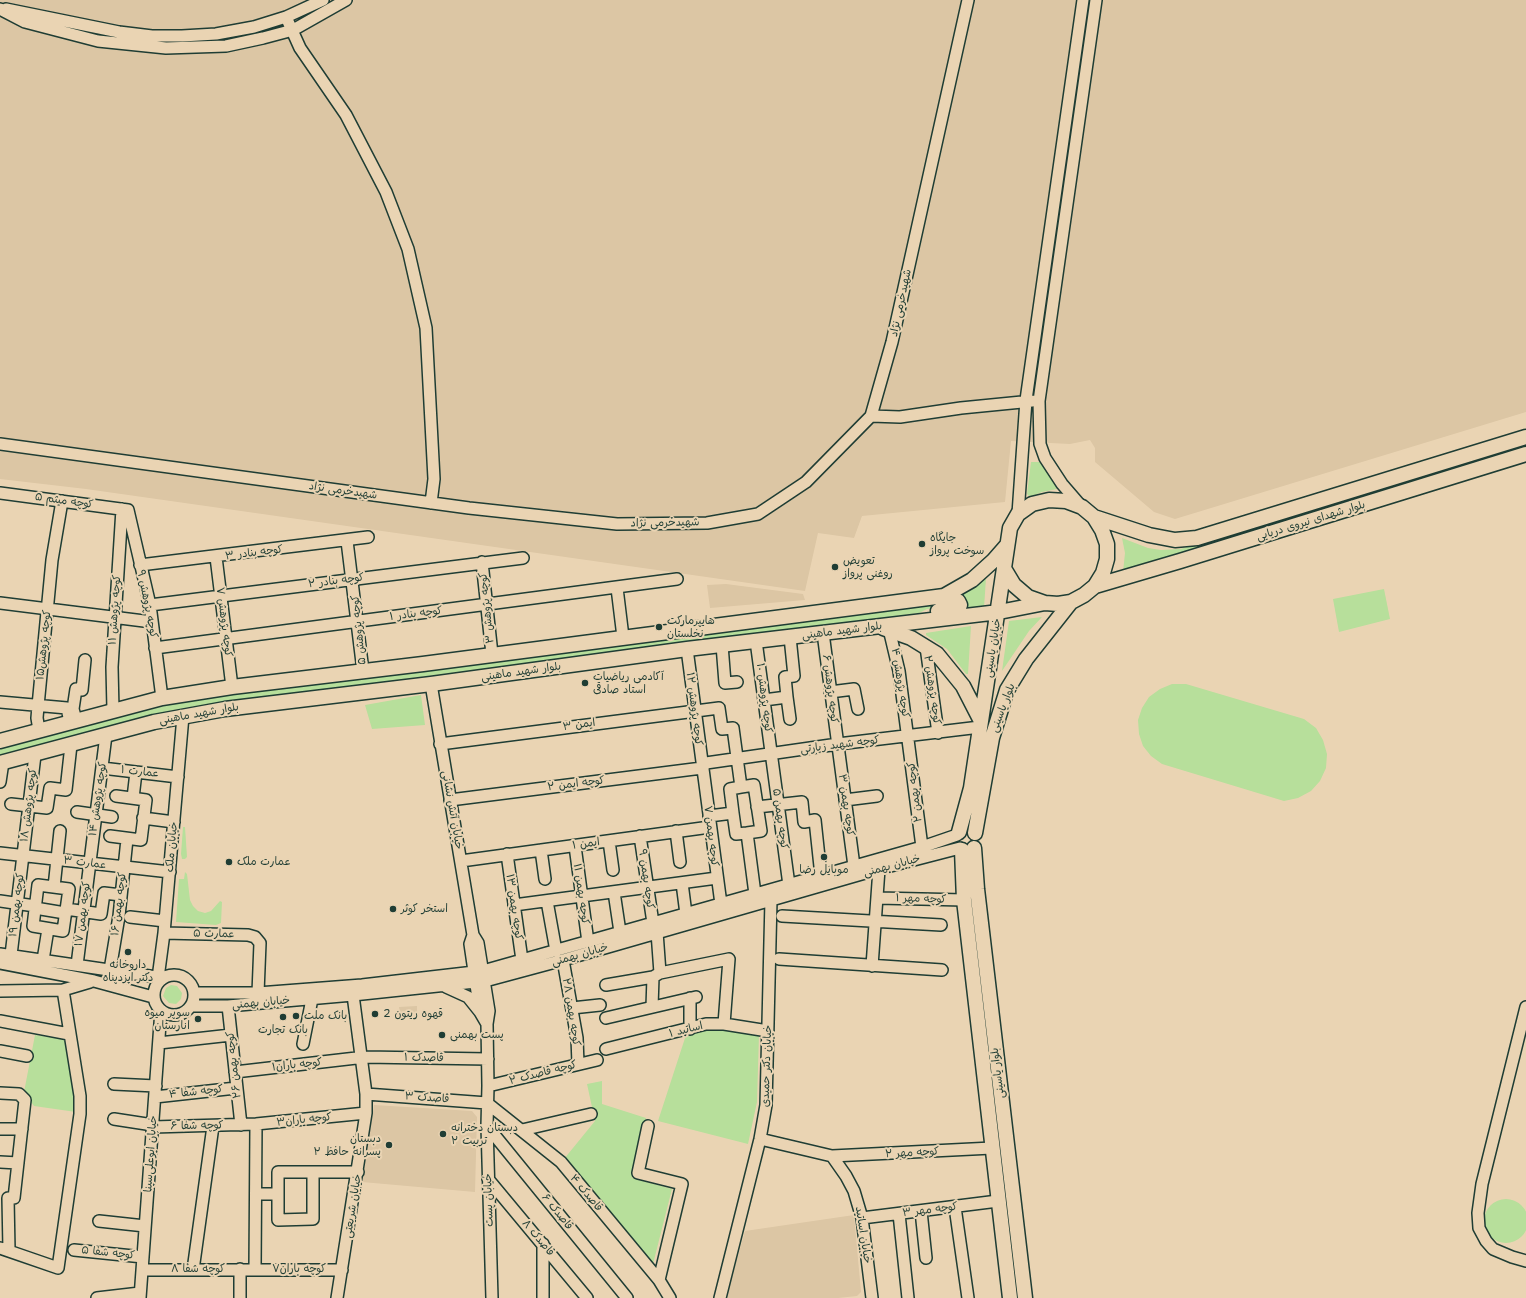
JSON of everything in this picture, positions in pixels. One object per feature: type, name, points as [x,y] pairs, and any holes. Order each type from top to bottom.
[{"type":"main road","name":"بلوار شهدای نیروی دریایی","points":[[1094,517],[1149,535],[1175,540],[1197,538],[1526,437]]},
{"type":"main road","name":"بلوار شهدای نیروی دریایی","points":[[1095,586],[1526,454]]},
{"type":"main road","points":[[1049,500],[1066,501],[1082,507],[1094,517],[1102,530],[1107,544],[1107,559],[1103,573],[1095,586],[1084,595],[1071,602],[1058,604],[1045,603],[1028,597],[1014,585],[1005,570],[1010,528],[1018,514],[1032,504],[1049,500]]},
{"type":"main road","name":"بلوار شهید ماهینی","points":[[0,741],[39,730],[71,715],[113,710],[162,698],[232,687],[944,596],[972,580],[993,561],[1007,545]]},
{"type":"main road","name":"خیابان یاسینی","points":[[980,724],[1005,570]]},
{"type":"main road","points":[[917,622],[927,614],[960,605],[958,601],[944,596]]},
{"type":"main road","name":"بلوار یاسینی","points":[[1025,1298],[977,889],[963,843],[965,830],[974,833],[992,738],[1007,690],[1026,659],[1071,602]]},
{"type":"main road","name":"بلوار شهید ماهینی","points":[[2,763],[183,716],[225,708],[431,684],[687,649],[823,633],[884,628],[917,622],[999,612],[1045,603]]},
{"type":"main road","points":[[884,628],[910,638],[937,654],[963,686],[980,724]]},
{"type":"main road","name":"بلوار یاسینی","points":[[980,724],[963,843],[964,900],[1010,1298]]},
{"type":"street","points":[[0,8],[52,17],[120,32],[152,36],[216,34],[254,27],[286,17],[323,0]]},
{"type":"street","points":[[0,8],[25,22],[98,41],[166,48],[226,46],[293,30],[346,0]]},
{"type":"street","name":"شهیدخرمی نژاد","points":[[0,444],[431,503],[616,524],[707,523],[758,514],[806,482],[871,416],[892,342],[968,0]]},
{"type":"street","points":[[1018,514],[1026,400],[1084,0]]},
{"type":"street","points":[[1082,507],[1062,484],[1044,458],[1040,444],[1039,401],[1096,0]]},
{"type":"street","points":[[286,17],[300,48],[346,115],[386,192],[408,249],[426,328],[434,478],[431,503]]},
{"type":"street","points":[[871,416],[900,418],[1026,400],[1039,401]]},
{"type":"street","name":"کوچه میثم ۵","points":[[0,493],[125,510]]},
{"type":"street","name":"کوچه پژوهش۱۵","points":[[39,730],[37,718],[52,560],[62,501]]},
{"type":"street","name":"کوچه پژوهش ۹","points":[[125,510],[150,605],[162,698]]},
{"type":"street","name":"کوچه پژوهش ۱۱","points":[[113,710],[112,666],[125,510]]},
{"type":"street","name":"کوچه بنادر ۳","points":[[140,566],[347,541],[368,537]]},
{"type":"street","name":"کوچه پژوهش ۵","points":[[347,541],[353,579],[363,671]]},
{"type":"street","name":"کوچه پژوهش ۷","points":[[216,557],[232,687]]},
{"type":"street","name":"کوچه بنادر ۲","points":[[150,605],[523,558]]},
{"type":"street","name":"کوچه پژوهش ۳","points":[[482,562],[492,654]]},
{"type":"street","name":"کوچه بنادر ۱","points":[[156,648],[677,579]]},
{"type":"street","points":[[617,588],[623,637]]},
{"type":"street","points":[[0,603],[152,622]]},
{"type":"street","name":"کوچه پژوهش ۴","points":[[884,628],[899,671],[908,736]]},
{"type":"street","name":"کوچه پژوهش ۶","points":[[823,633],[838,744]]},
{"type":"street","points":[[790,637],[794,676],[785,677],[790,719]]},
{"type":"street","name":"کوچه پژوهش ۱۰","points":[[756,641],[771,754]]},
{"type":"street","points":[[722,645],[725,683],[737,682]]},
{"type":"street","name":"کوچه پژوهش ۲","points":[[926,647],[938,733]]},
{"type":"street","name":"کوچه پژوهش ۱۲","points":[[687,649],[702,768]]},
{"type":"street","points":[[0,702],[38,706],[71,715],[76,689],[82,690],[85,660]]},
{"type":"street","name":"خیابان آتش نشانی","points":[[431,684],[461,861],[472,935],[470,944],[479,977]]},
{"type":"street","points":[[830,692],[854,689],[858,709]]},
{"type":"street","points":[[764,700],[787,697]]},
{"type":"street","name":"ایمن ۳","points":[[440,744],[694,710],[719,708],[722,729],[732,728],[737,759]]},
{"type":"street","name":"خیابان ملک","points":[[160,978],[183,716]]},
{"type":"street","name":"کوچه شهید زیارتی","points":[[702,768],[706,763],[838,744],[938,733],[980,724]]},
{"type":"street","name":"کوچه پژوهش ۱۴","points":[[89,863],[106,736]]},
{"type":"street","name":"کوچه بهمن ۲","points":[[908,736],[922,847]]},
{"type":"street","name":"کوچه بهمن ۳","points":[[838,744],[854,866]]},
{"type":"street","points":[[11,804],[47,808],[50,788],[66,790],[71,745]]},
{"type":"street","name":"کوچه بهمن ۵","points":[[771,754],[789,884]]},
{"type":"street","name":"کوچه پژوهش ۱۸","points":[[23,855],[35,755]]},
{"type":"street","points":[[737,759],[741,787]]},
{"type":"street","points":[[0,782],[2,763]]},
{"type":"street","name":"عمارت ۱","points":[[102,768],[178,776]]},
{"type":"street","name":"کوچه ایمن ۲","points":[[450,800],[702,768]]},
{"type":"street","name":"کوچه بهمن ۷","points":[[702,768],[721,904]]},
{"type":"street","points":[[133,798],[136,772]]},
{"type":"street","points":[[754,785],[757,807],[761,831],[736,834],[730,789],[754,785]]},
{"type":"street","points":[[110,836],[140,840],[146,800],[116,796]]},
{"type":"street","points":[[845,800],[877,796]]},
{"type":"street","points":[[757,807],[802,802],[804,822],[815,820],[820,876]]},
{"type":"street","points":[[77,812],[112,817]]},
{"type":"street","name":"ایمن ۱","points":[[461,861],[676,831],[710,822],[733,813]]},
{"type":"street","points":[[143,818],[174,822]]},
{"type":"street","points":[[54,887],[60,831]]},
{"type":"street","points":[[676,831],[680,862]]},
{"type":"street","points":[[747,833],[755,894]]},
{"type":"street","name":"کوچه بهمن ۹","points":[[640,836],[647,888],[655,928],[656,975],[652,1007]]},
{"type":"street","name":"کوچه بهمن ۱۶","points":[[110,970],[121,895],[127,839]]},
{"type":"street","points":[[609,840],[613,870]]},
{"type":"street","name":"خیابان بهمنی","points":[[191,1006],[228,1006],[353,996],[444,986],[479,977],[563,960],[655,928],[686,914],[922,847],[963,843]]},
{"type":"street","name":"خیابان بهمنی","points":[[194,993],[258,993],[479,977],[522,960],[620,932],[655,928],[771,900],[963,843]]},
{"type":"street","name":"کوچه بهمن ۱۱","points":[[575,846],[588,942]]},
{"type":"street","points":[[540,850],[545,879]]},
{"type":"street","name":"عمارت ۳","points":[[0,853],[170,872]]},
{"type":"street","name":"کوچه بهمن ۱۳","points":[[507,854],[522,960]]},
{"type":"street","name":"کوچه بهمن ۱۹","points":[[6,954],[17,904],[23,855]]},
{"type":"street","name":"کوچه بهمن ۱۷","points":[[77,965],[85,912],[89,863]]},
{"type":"street","points":[[872,966],[879,869]]},
{"type":"street","points":[[514,905],[547,902],[717,878]]},
{"type":"street","points":[[682,883],[686,914]]},
{"type":"street","points":[[38,885],[54,887],[69,889],[63,931],[33,926],[38,885]]},
{"type":"street","points":[[614,892],[620,932]]},
{"type":"street","points":[[0,901],[66,911],[101,914],[104,893],[121,895]]},
{"type":"street","name":"کوچه مهر ۱","points":[[878,898],[964,900]]},
{"type":"street","name":"خیابان دکتر حمیدی","points":[[720,1298],[760,1139],[766,1105],[771,900]]},
{"type":"street","points":[[547,902],[556,951]]},
{"type":"street","points":[[782,916],[940,925]]},
{"type":"street","points":[[130,917],[165,921]]},
{"type":"street","points":[[43,960],[48,929]]},
{"type":"street","name":"عمارت ۵","points":[[164,933],[248,935],[255,937],[260,943],[258,993]]},
{"type":"street","points":[[6,954],[160,978],[174,975],[180,976],[190,982],[194,993],[191,1006],[177,1015],[171,1015],[161,1010],[154,997],[155,988],[160,978]]},
{"type":"street","points":[[606,985],[729,959],[724,1024]]},
{"type":"street","points":[[779,959],[942,970]]},
{"type":"street","name":"کوچه بهمن ۲۸","points":[[563,960],[577,1038],[578,1064]]},
{"type":"street","points":[[0,964],[94,981],[154,997]]},
{"type":"street","points":[[479,977],[480,1012]]},
{"type":"street","points":[[479,977],[489,1011],[487,1024],[488,1086]]},
{"type":"street","points":[[0,991],[63,990],[94,981]]},
{"type":"street","points":[[444,986],[468,997],[487,1024]]},
{"type":"street","points":[[0,1093],[19,1094],[25,1100],[14,1198],[4,1198],[4,1249],[58,1268],[80,1114],[80,1096],[63,990]]},
{"type":"street","name":"خیابان شریعتی","points":[[337,1298],[358,1172],[366,1113],[366,1094],[360,1058],[353,996]]},
{"type":"street","points":[[606,1018],[693,997],[690,1029]]},
{"type":"street","points":[[303,1044],[312,999]]},
{"type":"street","points":[[572,1008],[600,1005]]},
{"type":"street","name":"کوچه بهمن ۲۶","points":[[228,1006],[234,1072],[241,1125]]},
{"type":"street","points":[[1526,1007],[1482,1184],[1478,1212],[1478,1228],[1486,1241],[1494,1249],[1526,1261]]},
{"type":"street","name":"خیابان ابوعلی‌سینا","points":[[140,1295],[161,1010]]},
{"type":"street","points":[[0,1021],[69,1034]]},
{"type":"street","name":"اساتید ۱","points":[[606,1050],[706,1024],[724,1024],[768,1031]]},
{"type":"street","points":[[159,1043],[231,1035]]},
{"type":"street","points":[[0,1052],[27,1056]]},
{"type":"street","name":"قاصدک ۱","points":[[360,1058],[488,1059]]},
{"type":"street","name":"کوچه باران۱","points":[[234,1072],[360,1058]]},
{"type":"street","name":"کوچه قاصدک ۲","points":[[488,1086],[597,1060]]},
{"type":"street","name":"کوچه شفا ۴","points":[[114,1084],[155,1091],[236,1088]]},
{"type":"street","name":"خیابان پست","points":[[488,1086],[487,1126],[492,1298]]},
{"type":"street","name":"قاصدک ۳","points":[[366,1094],[487,1103]]},
{"type":"street","name":"قاصدک ۴","points":[[487,1103],[561,1162],[659,1280],[670,1298]]},
{"type":"street","name":"کوچه باران۳","points":[[241,1125],[366,1113]]},
{"type":"street","points":[[522,1130],[591,1114]]},
{"type":"street","name":"کوچه شفا ۶","points":[[114,1119],[153,1126],[241,1125]]},
{"type":"street","points":[[255,1269],[256,1124]]},
{"type":"street","points":[[192,1270],[213,1126]]},
{"type":"street","name":"قاصدک ۶","points":[[487,1126],[627,1298]]},
{"type":"street","points":[[648,1126],[638,1173],[682,1184],[659,1280]]},
{"type":"street","points":[[0,1129],[22,1129]]},
{"type":"street","points":[[760,1139],[832,1156]]},
{"type":"street","name":"کوچه مهر ۲","points":[[832,1156],[992,1148]]},
{"type":"street","name":"خیابان اساتید","points":[[832,1156],[854,1191],[862,1218],[872,1298]]},
{"type":"street","points":[[0,1162],[18,1163]]},
{"type":"street","points":[[313,1172],[313,1219],[278,1220],[278,1172],[313,1172],[358,1172]]},
{"type":"street","name":"قاصدک ۸","points":[[488,1179],[587,1298]]},
{"type":"street","points":[[256,1194],[277,1194]]},
{"type":"street","name":"کوچه مهر ۳","points":[[862,1218],[998,1201]]},
{"type":"street","points":[[955,1207],[968,1298]]},
{"type":"street","points":[[921,1211],[926,1258]]},
{"type":"street","points":[[899,1214],[908,1298]]},
{"type":"street","points":[[99,1221],[145,1226]]},
{"type":"street","points":[[543,1244],[543,1298]]},
{"type":"street","name":"کوچه شفا ۵","points":[[74,1250],[142,1257]]},
{"type":"street","points":[[240,1269],[240,1298]]},
{"type":"street","name":"کوچه شفا ۸","points":[[142,1270],[255,1269]]},
{"type":"street","name":"کوچه باران۷","points":[[255,1269],[342,1270]]},
{"type":"street","points":[[97,1298],[140,1295]]},
{"type":"shaded area","points":[[0,0],[1526,0],[1526,412],[1175,519],[1154,512],[1095,462],[1095,448],[1090,440],[1070,444],[1011,441],[1005,502],[862,516],[854,538],[818,533],[805,591],[86,489],[0,479]]},
{"type":"shaded area","points":[[726,584],[803,594],[805,600],[710,608],[707,585]]},
{"type":"shaded area","points":[[417,1006],[417,1016],[400,1017],[399,1007]]},
{"type":"shaded area","name":"دبستان دخترانه تربیت ۲","points":[[374,1105],[472,1111],[477,1117],[475,1192],[362,1182]]},
{"type":"shaded area","points":[[854,1215],[861,1292],[857,1296],[838,1298],[726,1298],[745,1231]]},
{"type":"green space","points":[[1526,444],[1526,449],[1123,572],[1125,553],[1122,538],[1148,548],[1161,550],[1180,549],[1248,530]]},
{"type":"green space","points":[[1031,462],[1043,462],[1057,489],[1042,492],[1030,497],[1027,494]]},
{"type":"green space","points":[[986,578],[984,608],[961,611],[960,596]]},
{"type":"green space","points":[[1384,589],[1390,619],[1339,632],[1333,599]]},
{"type":"green space","points":[[953,603],[954,605],[927,609],[919,613],[202,705],[169,711],[0,755],[0,749],[168,705],[201,698]]},
{"type":"green space","points":[[1042,617],[1029,631],[1002,671],[1009,621]]},
{"type":"green space","points":[[971,626],[968,674],[966,674],[947,649],[926,635],[926,633]]},
{"type":"green space","points":[[1172,684],[1186,684],[1304,719],[1316,728],[1323,740],[1327,754],[1326,768],[1320,781],[1311,791],[1298,798],[1284,801],[1162,764],[1151,756],[1143,746],[1139,734],[1138,720],[1142,708],[1149,697],[1160,689]]},
{"type":"green space","points":[[421,695],[425,725],[372,729],[365,705]]},
{"type":"green space","points":[[183,827],[185,827],[187,857],[185,859],[182,859],[181,854]]},
{"type":"green space","points":[[185,872],[187,874],[190,900],[193,906],[198,911],[205,913],[211,911],[220,901],[222,902],[221,923],[216,925],[176,922],[179,879],[184,879]]},
{"type":"green space","points":[[171,985],[177,986],[182,993],[181,999],[176,1004],[169,1003],[163,996],[166,988]]},
{"type":"green space","points":[[712,1029],[759,1035],[757,1102],[748,1144],[658,1121],[686,1035]]},
{"type":"green space","points":[[35,1035],[67,1040],[76,1112],[34,1106],[24,1092]]},
{"type":"green space","points":[[602,1081],[602,1104],[646,1118],[632,1178],[672,1189],[653,1264],[564,1159],[595,1121],[587,1084]]},
{"type":"green space","points":[[1506,1199],[1518,1203],[1524,1209],[1528,1221],[1524,1233],[1518,1239],[1506,1243],[1494,1239],[1488,1233],[1484,1221],[1488,1209],[1494,1203]]},
{"type":"place","name":"جایگاه سوخت پرواز","points":[[922,544]]},
{"type":"place","name":"تعویض روغنی پرواز","points":[[835,567]]},
{"type":"place","name":"هایپرمارکت نخلستان","points":[[659,627]]},
{"type":"place","name":"آکادمی ریاضیات استاد صادقی","points":[[585,683]]},
{"type":"place","name":"موبایل رضا","points":[[824,857]]},
{"type":"place","name":"عمارت ملک","points":[[229,862]]},
{"type":"place","name":"استخر کوثر","points":[[393,909]]},
{"type":"place","name":"داروخانه دکتر ایزدپناه","points":[[128,952]]},
{"type":"place","name":"قهوه ریتون 2","points":[[375,1014]]},
{"type":"place","name":"بانک ملت","points":[[296,1016]]},
{"type":"place","name":"بانک تجارت","points":[[283,1017]]},
{"type":"place","name":"سوپر میوه انارستان","points":[[198,1019]]},
{"type":"place","name":"پست بهمنی","points":[[442,1035]]},
{"type":"place","name":"دبستان دخترانه تربیت ۲","points":[[443,1134]]},
{"type":"place","name":"دبستان پسرانه حافظ ۲","points":[[389,1145]]}]
